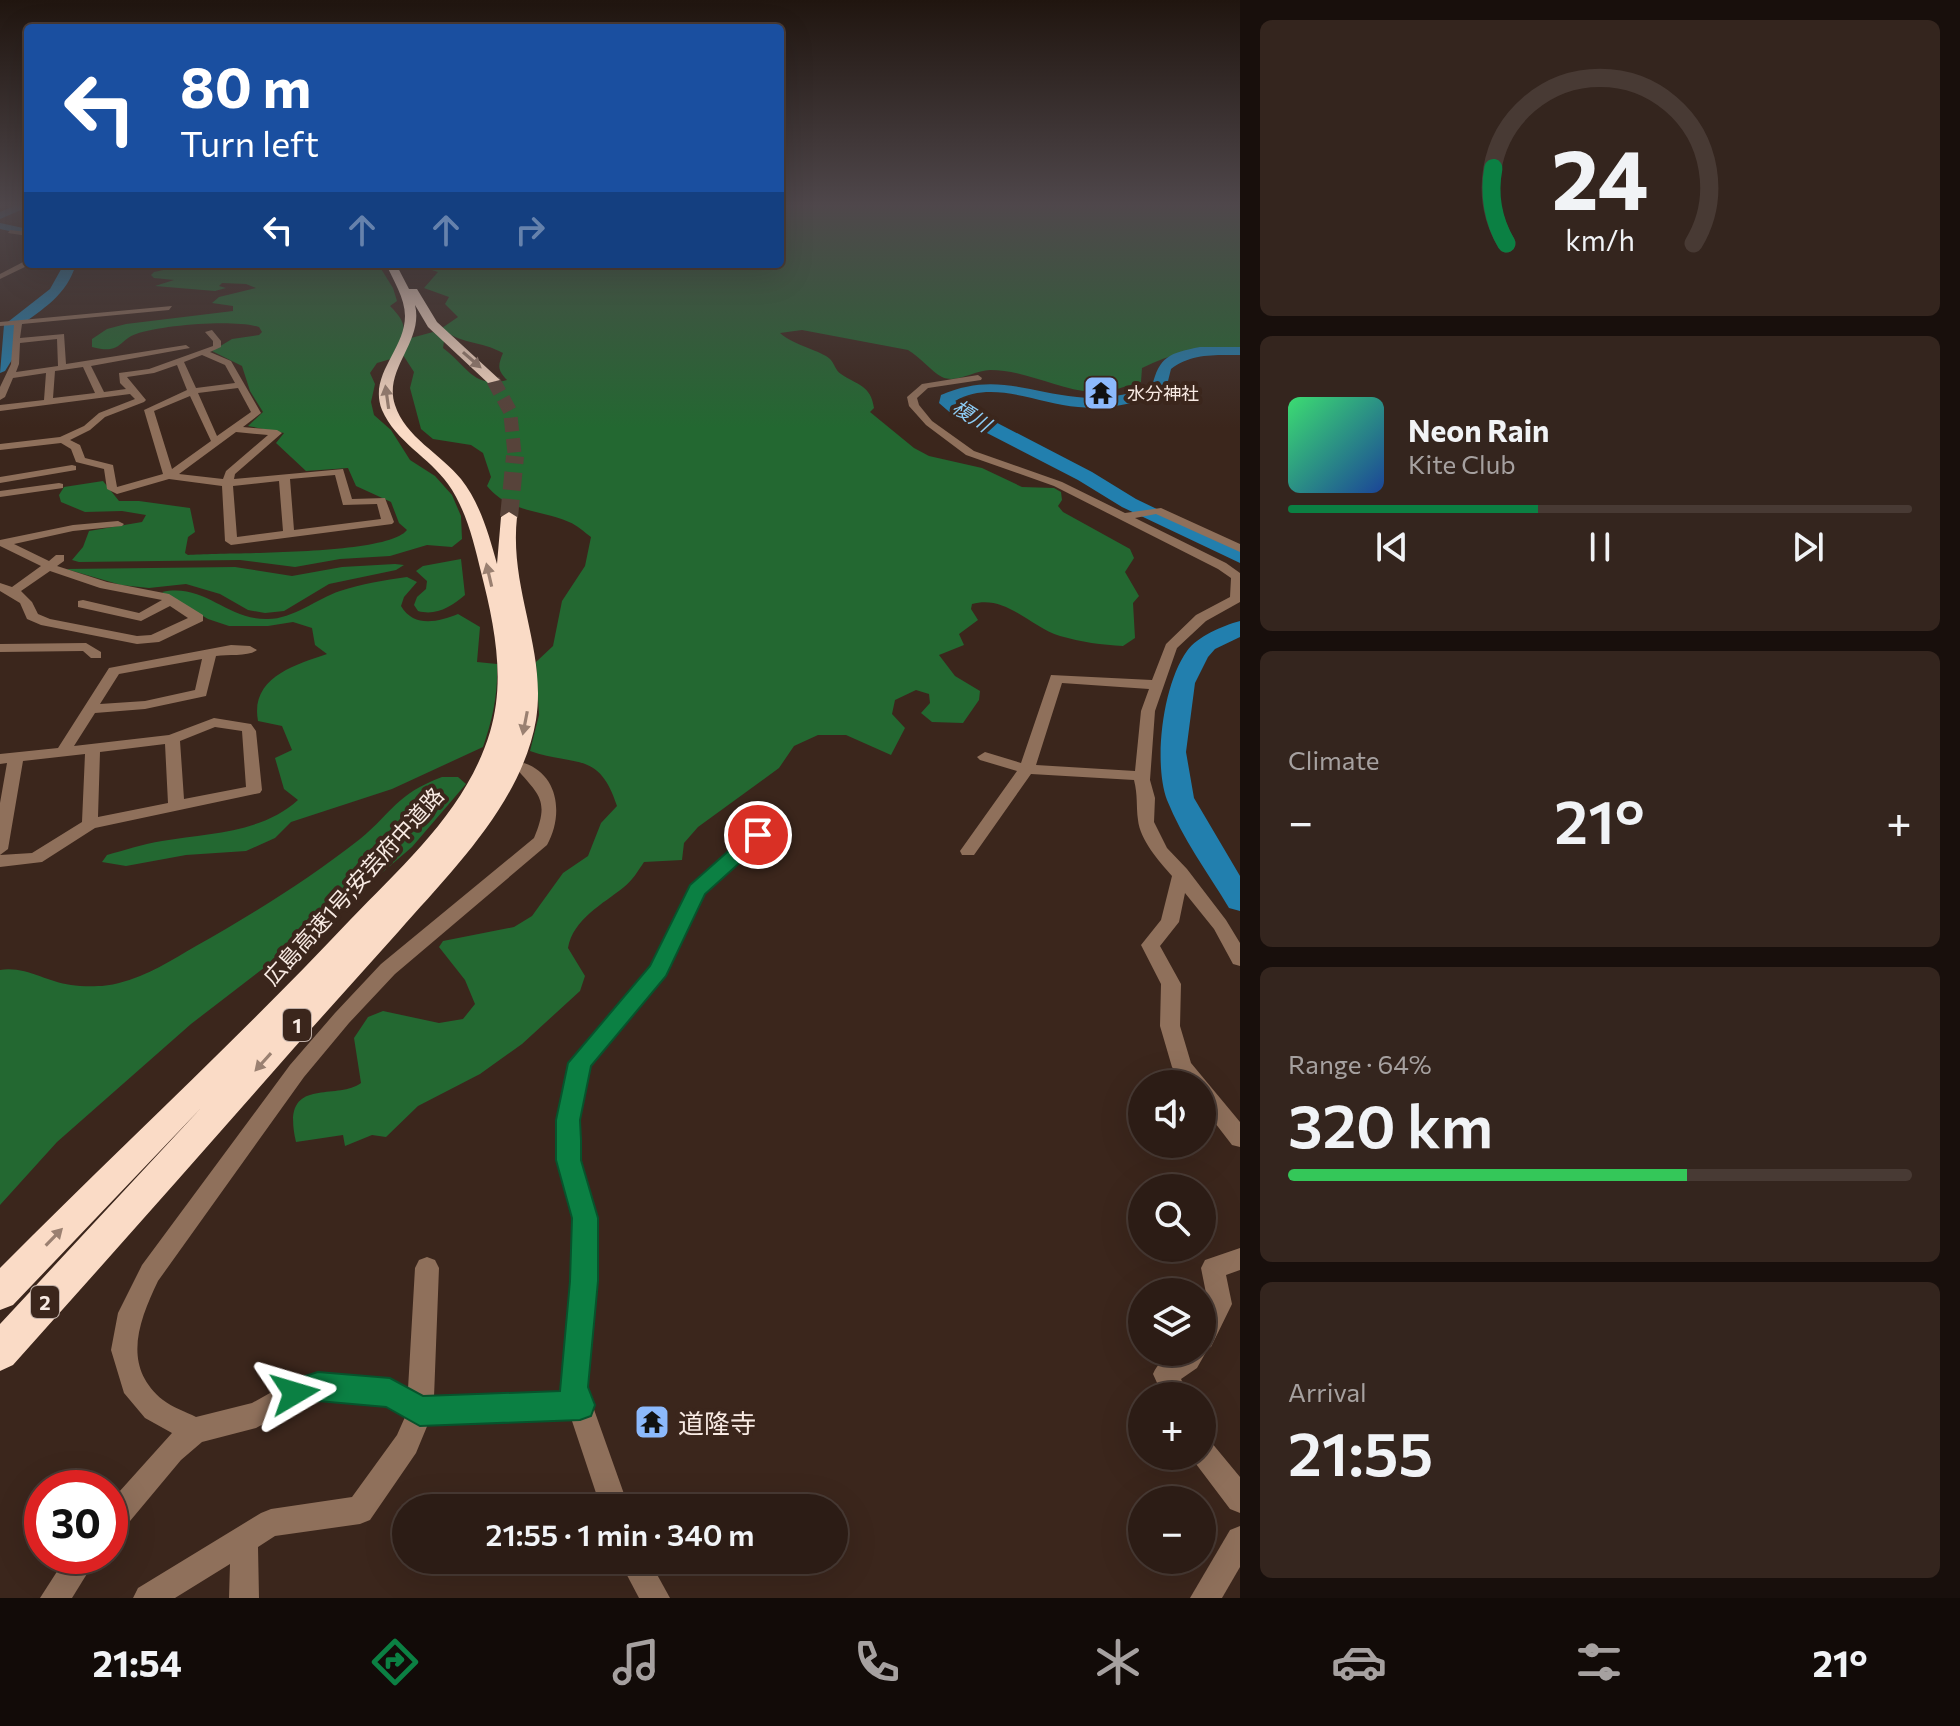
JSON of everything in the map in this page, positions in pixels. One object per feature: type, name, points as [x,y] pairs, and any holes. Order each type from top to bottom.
[{"type":"highway","name":"広島高速1号;安芸府中道路","points":[[401,280],[432,324],[493,380]]},
{"type":"highway","name":"広島高速1号;安芸府中道路","points":[[405,280],[411,325],[385,385],[385,399],[391,413],[408,435],[451,476],[470,509],[515,650]]},
{"type":"highway","name":"広島高速1号;安芸府中道路","points":[[90,1252],[462,841],[486,792],[504,725],[515,650],[505,569],[509,517]]},
{"type":"highway","name":"広島高速1号;安芸府中道路","points":[[0,1293],[160,1129],[283,1010],[486,792]]},
{"type":"highway","name":"2","points":[[0,1352],[90,1252]]},
{"type":"highway","points":[[0,1358],[90,1252]]},
{"type":"street","points":[[0,323],[169,308]]},
{"type":"street","points":[[0,323],[14,310]]},
{"type":"street","points":[[0,397],[15,364],[19,322]]},
{"type":"street","points":[[0,447],[62,440],[87,428],[102,415],[141,400],[122,375],[151,371],[217,347],[217,341],[209,332]]},
{"type":"street","points":[[16,341],[61,336],[48,402]]},
{"type":"street","points":[[163,339],[172,351]]},
{"type":"street","points":[[9,376],[217,341]]},
{"type":"street","points":[[62,440],[76,447],[80,460],[109,467],[112,489],[117,491],[169,476],[256,413],[228,363],[204,353]]},
{"type":"street","points":[[179,360],[213,438],[219,441]]},
{"type":"street","points":[[86,364],[101,395]]},
{"type":"street","points":[[978,378],[925,386],[912,397],[914,406],[945,436],[970,453],[1058,484],[1222,566],[1237,577],[1236,599],[1186,630],[1171,647],[1148,711],[1142,776],[1147,798],[1146,822],[1160,850],[1220,925],[1240,959]]},
{"type":"street","points":[[169,476],[149,410],[193,391],[241,385]]},
{"type":"street","points":[[0,408],[133,391]]},
{"type":"street","points":[[169,476],[227,483],[339,471],[347,503],[381,500],[388,522],[231,541],[227,483],[230,473],[277,433],[236,429]]},
{"type":"street","points":[[33,474],[34,443]]},
{"type":"street","points":[[0,480],[72,468]]},
{"type":"street","points":[[284,477],[289,533]]},
{"type":"street","points":[[0,494],[59,486]]},
{"type":"street","points":[[1123,517],[1157,510],[1240,548]]},
{"type":"street","points":[[2,543],[62,529],[118,524]]},
{"type":"street","points":[[2,543],[170,601],[198,618],[154,639],[137,640],[41,620],[32,616],[30,607],[7,589],[55,563]]},
{"type":"street","points":[[83,604],[141,617],[170,601]]},
{"type":"street","points":[[27,647],[41,620]]},
{"type":"street","points":[[0,648],[86,647],[96,655]]},
{"type":"street","points":[[62,753],[114,671],[210,652],[250,650]]},
{"type":"street","points":[[90,709],[145,705],[201,693],[210,652]]},
{"type":"street","points":[[968,851],[1027,769],[1056,678],[1158,685]]},
{"type":"street","points":[[0,849],[8,759],[172,739],[214,722],[246,727],[254,790],[90,824],[36,858],[0,861]]},
{"type":"street","points":[[172,739],[176,806]]},
{"type":"street","points":[[90,824],[93,749]]},
{"type":"street","points":[[985,757],[1027,769],[1142,776]]},
{"type":"street","points":[[195,1431],[154,1409],[133,1384],[124,1350],[130,1313],[150,1273],[297,1071],[342,1018],[388,969],[541,841],[550,822],[551,804],[536,777],[524,768]]},
{"type":"street","points":[[610,1494],[573,1387],[584,1281],[585,1218],[568,1160],[568,1120],[580,1063],[658,971],[697,890],[758,835],[764,835]]},
{"type":"street","points":[[1181,873],[1170,922],[1150,945],[1171,984],[1170,1026],[1184,1070]]},
{"type":"street","points":[[1216,1108],[1240,1138]]},
{"type":"street","points":[[1215,1278],[1213,1268],[1240,1259]]},
{"type":"street","points":[[148,1598],[271,1523],[360,1510],[407,1444],[420,1411],[427,1268]]},
{"type":"street","points":[[1216,1283],[1220,1304],[1216,1312]]},
{"type":"street","points":[[1170,1382],[1166,1374],[1178,1366]]},
{"type":"street","points":[[128,1502],[172,1451],[195,1431],[256,1415],[295,1393],[318,1386],[390,1393],[420,1411],[580,1405]]},
{"type":"street","points":[[1216,1469],[1240,1499]]},
{"type":"street","points":[[244,1539],[244,1598]]},
{"type":"street","points":[[1205,1598],[1238,1549]]},
{"type":"street","points":[[55,1598],[72,1574]]},
{"type":"street","points":[[641,1574],[655,1598]]},
{"type":"green space","points":[[170,280],[388,280],[397,301],[390,306],[401,319],[404,330],[394,358],[377,363],[370,373],[375,384],[371,402],[374,415],[391,430],[410,460],[435,476],[452,495],[461,516],[462,539],[452,547],[427,545],[390,556],[340,559],[295,567],[240,560],[72,560],[83,547],[89,531],[142,522],[146,515],[122,511],[85,512],[61,502],[59,495],[64,487],[103,481],[119,501],[190,508],[195,532],[188,537],[185,553],[188,555],[339,549],[393,538],[407,530],[399,523],[391,502],[356,486],[348,468],[306,471],[276,443],[284,433],[248,426],[263,412],[250,391],[242,366],[212,351],[232,339],[259,335],[262,332],[259,327],[232,323],[179,326],[136,334],[114,348],[92,347],[92,339],[107,329],[126,324],[233,311],[233,306],[212,303],[219,297],[256,288],[246,284],[222,283],[219,286],[226,288],[215,291],[155,286],[174,280]]},
{"type":"green space","points":[[431,280],[1240,280],[1240,347],[1177,354],[1142,368],[1141,382],[1099,392],[1067,388],[1003,371],[990,370],[948,379],[938,375],[908,350],[802,330],[780,333],[826,356],[839,372],[862,386],[872,400],[874,408],[870,412],[914,448],[929,456],[982,468],[1022,487],[1054,488],[1061,492],[1062,500],[1058,506],[1063,512],[1130,549],[1134,558],[1125,572],[1139,596],[1133,603],[1135,638],[1123,646],[1076,640],[1049,632],[1007,607],[984,602],[972,604],[971,609],[978,620],[959,634],[964,645],[939,655],[955,676],[980,691],[979,700],[963,723],[932,722],[921,713],[930,703],[929,694],[916,690],[895,700],[892,714],[905,728],[891,755],[846,735],[818,735],[794,746],[779,768],[698,827],[684,843],[682,860],[644,862],[627,885],[582,920],[568,948],[585,976],[580,991],[522,1044],[480,1074],[418,1106],[386,1137],[372,1135],[345,1146],[343,1135],[296,1142],[293,1121],[296,1107],[303,1098],[361,1083],[354,1038],[368,1017],[383,1011],[439,1023],[463,1019],[475,1004],[465,980],[439,947],[443,941],[514,927],[532,916],[563,873],[588,856],[601,823],[617,806],[610,788],[593,768],[530,751],[539,715],[536,662],[553,646],[562,601],[585,566],[591,537],[569,522],[505,501],[487,486],[491,477],[483,453],[471,445],[433,439],[421,429],[410,388],[414,372],[403,355],[411,338],[433,332],[444,341],[443,348],[479,379],[507,380],[499,367],[503,353],[448,333],[442,328],[458,317],[445,304],[449,297],[424,288]]},
{"type":"green space","points":[[461,559],[465,595],[443,609],[418,611],[414,605],[426,589],[427,581],[416,571],[423,566]]},
{"type":"green space","points":[[404,565],[396,570],[329,584],[284,611],[265,613],[248,610],[220,594],[186,584],[149,588],[121,585],[66,569],[235,567],[292,576],[342,567]]},
{"type":"green space","points":[[407,577],[417,582],[404,597],[401,606],[406,613],[427,621],[458,614],[480,627],[477,662],[497,664],[494,706],[483,747],[392,789],[291,822],[275,838],[246,851],[186,855],[126,866],[102,862],[107,855],[141,845],[252,825],[284,811],[298,800],[284,789],[275,758],[292,750],[282,726],[258,721],[257,706],[261,694],[277,676],[327,654],[315,645],[312,628],[293,622],[268,626],[229,626],[208,619],[162,592],[191,592],[238,614],[266,619],[295,613],[340,591]]},
{"type":"green space","points":[[442,777],[458,777],[466,784],[412,847],[334,914],[191,1024],[57,1142],[0,1205],[0,970],[19,970],[82,986],[114,984],[139,976],[178,957],[280,896],[360,839],[404,797]]},
{"type":"waterway","points":[[0,368],[7,355],[11,325],[39,306],[63,280]]},
{"type":"waterway","name":"榎川","points":[[1240,351],[1200,352],[1180,357],[1164,367],[1159,390],[1114,402],[1067,401],[992,387],[963,391],[947,398],[947,403],[960,412],[1085,476],[1129,503],[1240,557]]},
{"type":"waterway","name":"榎川","points":[[1240,628],[1207,644],[1197,654],[1183,683],[1173,752],[1180,798],[1196,830],[1240,900]]},
{"type":"tunnel","points":[[493,380],[510,411],[515,457]]},
{"type":"tunnel","points":[[509,517],[515,457]]},
{"type":"place","name":"水分神社","points":[[1101,393]]},
{"type":"place","name":"道隆寺","points":[[652,1422]]},
{"type":"route","points":[[295,1393],[318,1386],[390,1393],[420,1411],[580,1405],[573,1387],[584,1281],[585,1218],[568,1160],[568,1120],[580,1063],[658,971],[697,890],[758,835]]}]
